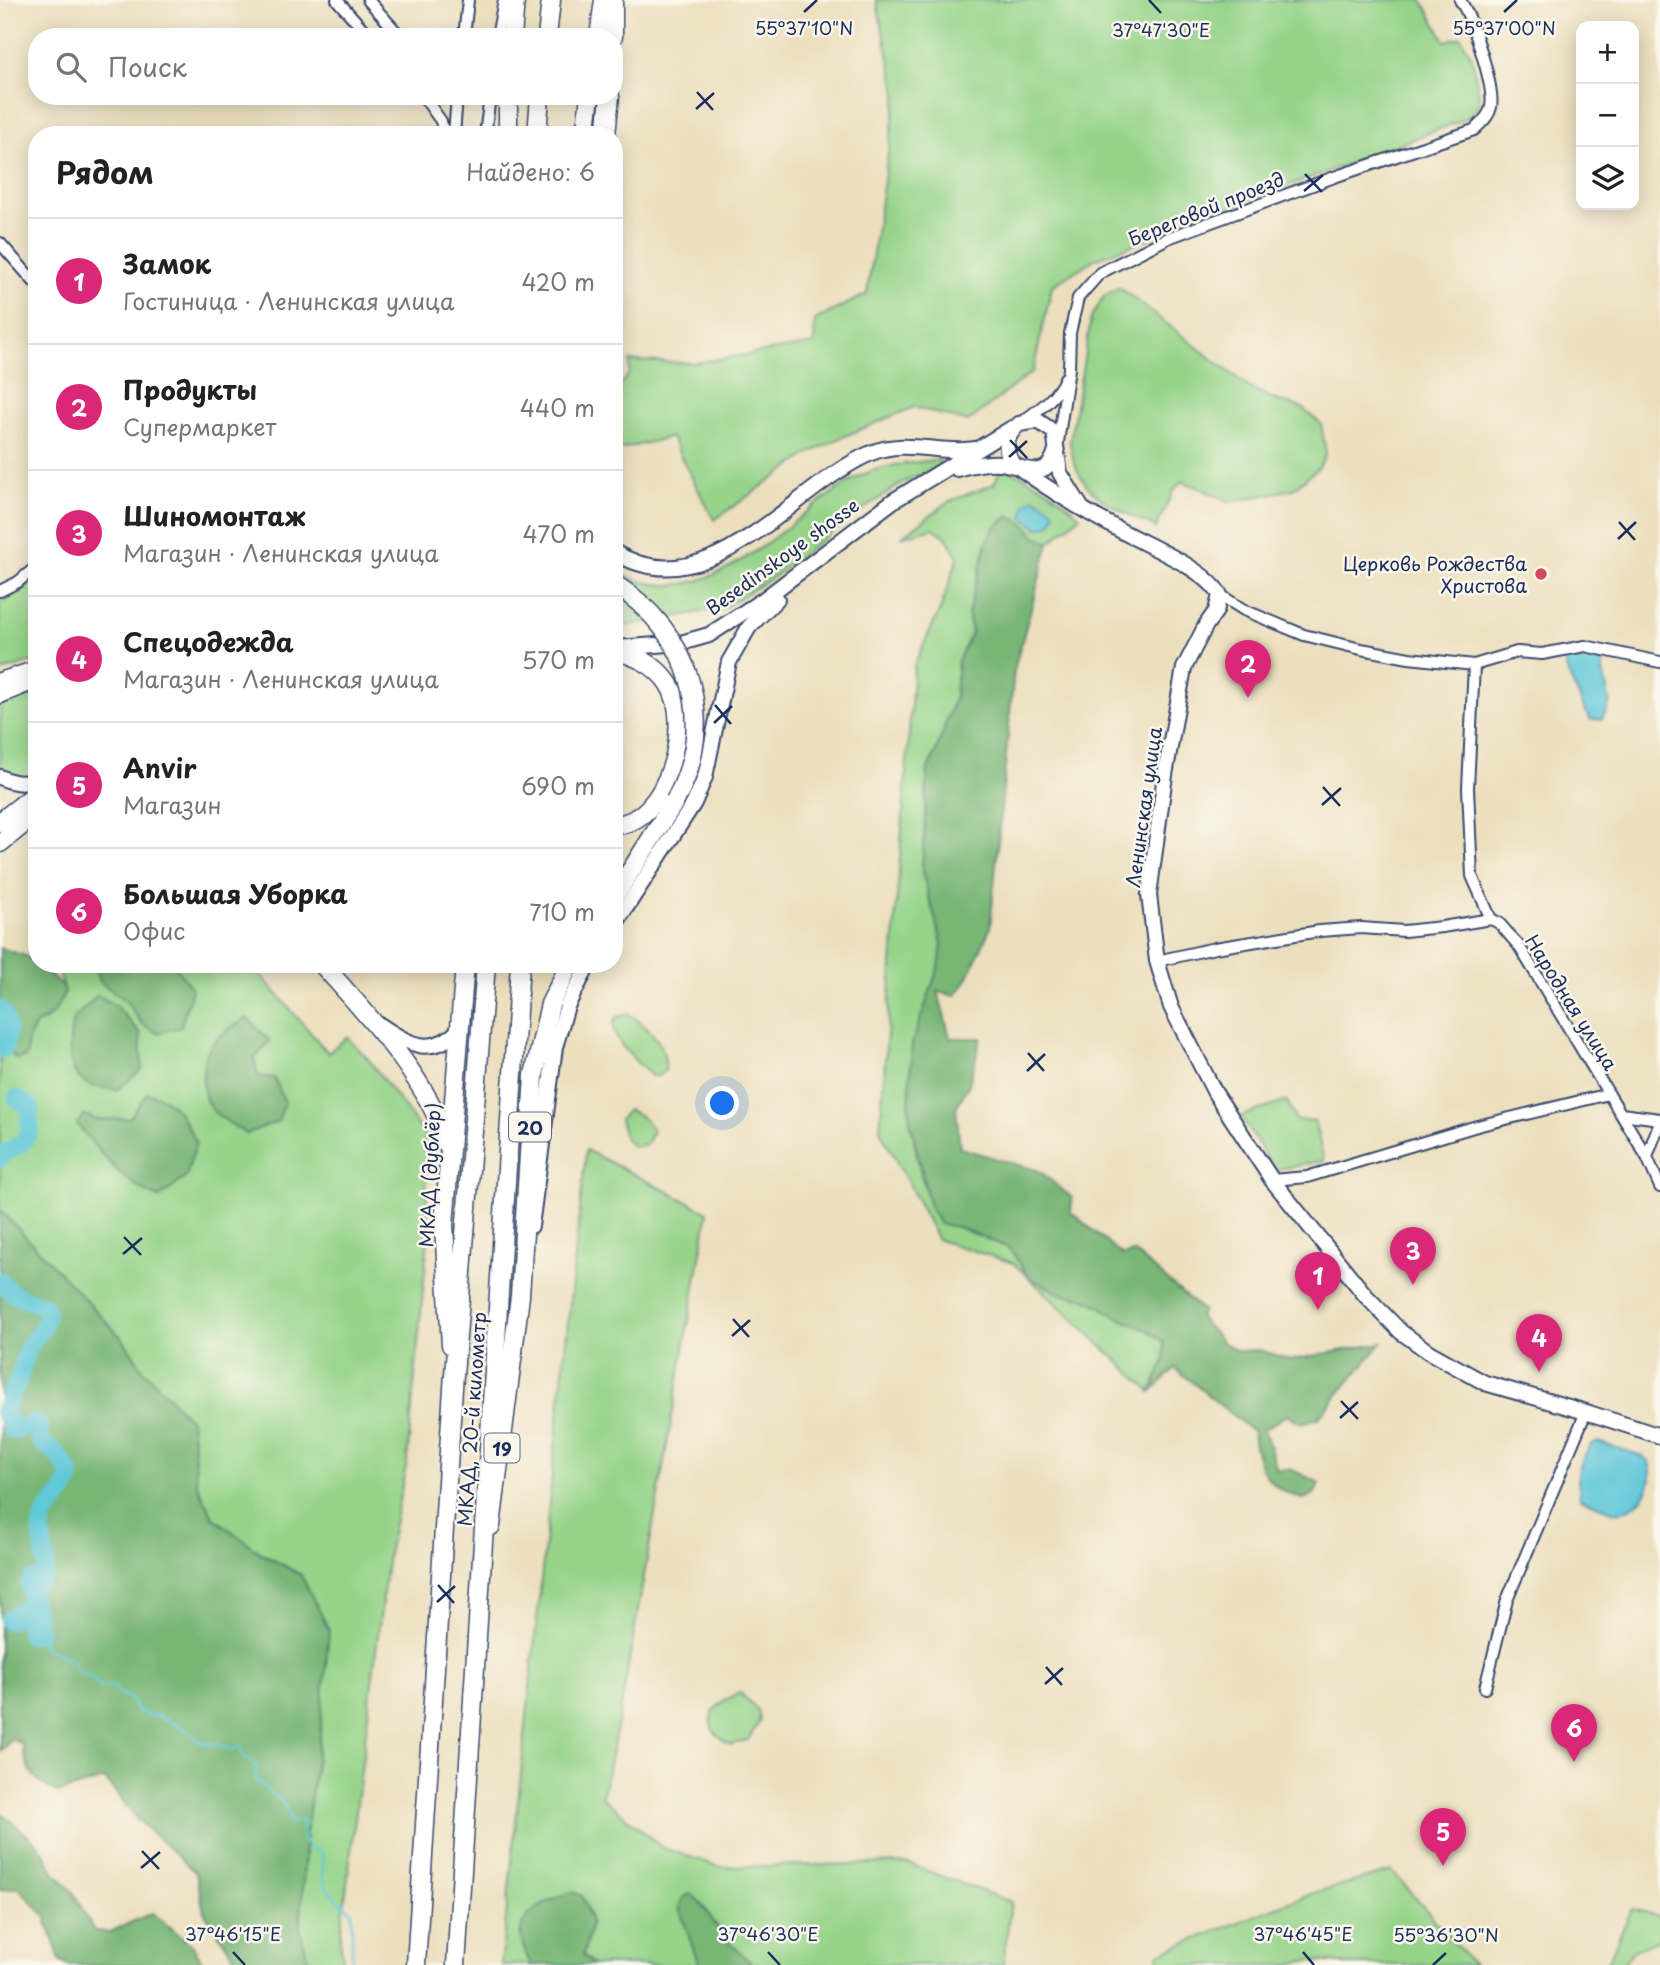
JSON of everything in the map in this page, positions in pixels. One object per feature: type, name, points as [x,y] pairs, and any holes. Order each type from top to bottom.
[{"type":"main road","points":[[513,28],[515,0]]},
{"type":"main road","points":[[546,28],[551,0]]},
{"type":"main road","points":[[600,28],[604,0]]},
{"type":"main road","points":[[612,28],[613,0]]},
{"type":"main road","points":[[508,105],[508,126]]},
{"type":"main road","points":[[538,126],[539,105]]},
{"type":"main road","points":[[585,126],[589,105]]},
{"type":"main road","points":[[607,126],[609,105]]},
{"type":"main road","points":[[623,589],[651,612],[677,647],[691,685],[695,709],[694,752],[681,790],[623,883]]},
{"type":"main road","points":[[623,652],[659,671],[670,685],[678,713],[672,765],[656,799],[636,820],[623,823]]},
{"type":"main road","points":[[0,682],[28,673]]},
{"type":"main road","points":[[0,822],[28,800]]},
{"type":"main road","points":[[0,843],[28,820]]},
{"type":"main road","points":[[330,973],[370,1018],[432,1105],[449,1152]]},
{"type":"main road","name":"МКАД (дублёр)","points":[[453,1388],[444,1225],[464,973]]},
{"type":"main road","name":"МКАД, 20-й километр","points":[[416,1965],[453,1388],[485,973]]},
{"type":"main road","name":"МКАД, 20-й километр","points":[[456,1965],[520,973]]},
{"type":"main road","points":[[519,992],[525,973]]},
{"type":"main road","name":"20","points":[[520,1296],[534,1075],[550,1004],[566,973]]},
{"type":"main road","name":"19","points":[[481,1600],[520,1296]]},
{"type":"street","points":[[337,0],[362,28]]},
{"type":"street","points":[[368,0],[393,28]]},
{"type":"street","points":[[465,28],[467,0]]},
{"type":"street","points":[[499,28],[504,0]]},
{"type":"street","points":[[541,0],[544,28]]},
{"type":"street","name":"Береговой проезд","points":[[1057,445],[1069,369],[1070,332],[1078,299],[1085,287],[1100,273],[1168,238],[1311,185],[1474,130],[1485,120],[1491,107],[1490,95],[1477,33],[1460,0]]},
{"type":"street","points":[[429,105],[442,126]]},
{"type":"street","points":[[454,126],[456,105]]},
{"type":"street","points":[[486,126],[489,105]]},
{"type":"street","points":[[0,243],[28,275]]},
{"type":"street","points":[[1069,369],[1058,391],[1010,433],[1006,446],[1010,459],[1019,468],[1081,507],[1206,577],[1220,595],[1244,610],[1304,635],[1361,649],[1480,664],[1517,653],[1542,654],[1584,646],[1660,662]]},
{"type":"street","points":[[1019,424],[1031,420],[1044,424],[1054,432],[1060,473],[1081,507]]},
{"type":"street","name":"Besedinskoye shosse","points":[[623,648],[671,645],[709,635],[764,599],[893,500],[1019,424]]},
{"type":"street","points":[[1019,468],[1032,471],[1045,468],[1054,458],[1057,445]]},
{"type":"street","points":[[623,558],[651,566],[677,567],[700,563],[731,549],[834,475],[869,454],[890,446],[981,449]]},
{"type":"street","name":"Besedinskoye shosse","points":[[925,481],[978,464],[1000,463],[1019,468]]},
{"type":"street","points":[[623,912],[698,794],[705,777],[729,662],[738,644],[749,627],[812,563]]},
{"type":"street","points":[[0,591],[28,574]]},
{"type":"street","name":"Ленинская улица","points":[[1220,595],[1216,611],[1184,668],[1165,775],[1149,895],[1157,961],[1171,1007],[1216,1093],[1272,1180],[1366,1296],[1401,1332],[1429,1352],[1485,1383],[1660,1436]]},
{"type":"street","name":"Народная улица","points":[[1480,664],[1468,788],[1472,876],[1490,919],[1499,923],[1519,946],[1647,1157],[1660,1187]]},
{"type":"street","points":[[0,696],[28,685]]},
{"type":"street","points":[[0,777],[10,782],[28,783]]},
{"type":"street","points":[[1157,961],[1215,948],[1320,931],[1361,928],[1404,931],[1490,919]]},
{"type":"street","name":"19","points":[[520,1296],[555,1047],[567,1006],[584,973]]},
{"type":"street","points":[[370,1018],[414,1045],[436,1045],[461,1028]]},
{"type":"street","points":[[1272,1180],[1307,1177],[1477,1126],[1609,1094]]},
{"type":"street","points":[[1621,1114],[1660,1120],[1647,1157]]},
{"type":"street","points":[[1485,1688],[1507,1600],[1586,1412]]},
{"type":"green space","points":[[876,0],[1422,0],[1445,41],[1461,37],[1472,57],[1480,101],[1466,119],[1095,259],[1052,286],[1033,371],[968,422],[914,407],[810,453],[714,520],[671,437],[623,449],[623,381],[629,374],[630,361],[695,363],[814,344],[815,320],[867,294],[897,93]]},
{"type":"green space","points":[[1119,287],[1250,388],[1302,408],[1321,424],[1326,453],[1319,467],[1293,489],[1231,502],[1182,481],[1173,491],[1156,528],[1099,497],[1080,475],[1070,442],[1091,318],[1104,296]]},
{"type":"green space","points":[[938,460],[941,463],[938,467],[904,482],[846,521],[775,576],[723,608],[623,626],[623,574],[644,582],[674,585],[702,579],[731,567],[860,476],[888,466]]},
{"type":"green space","points":[[1001,468],[1043,487],[1080,516],[1049,543],[1034,535],[1025,524],[995,527],[987,542],[968,614],[972,632],[958,661],[955,697],[928,768],[922,872],[942,943],[909,1102],[913,1131],[923,1182],[940,1224],[958,1227],[1009,1248],[1030,1278],[1064,1295],[1083,1298],[1100,1306],[1117,1317],[1150,1331],[1165,1342],[1165,1360],[1151,1392],[1013,1263],[938,1240],[880,1130],[914,665],[940,610],[958,557],[946,537],[933,528],[901,537],[950,501],[994,484]]},
{"type":"green space","points":[[1009,516],[1025,524],[1034,535],[1049,543],[1014,670],[990,929],[966,981],[955,996],[938,991],[950,1038],[981,1038],[969,1084],[956,1108],[960,1148],[1039,1171],[1072,1198],[1071,1212],[1123,1256],[1134,1252],[1203,1311],[1199,1317],[1221,1341],[1237,1351],[1260,1350],[1291,1360],[1382,1343],[1318,1418],[1301,1423],[1287,1415],[1264,1429],[1277,1470],[1290,1469],[1320,1483],[1314,1494],[1303,1499],[1280,1489],[1266,1475],[1257,1456],[1253,1432],[1175,1368],[1151,1392],[1165,1360],[1164,1342],[1150,1331],[1083,1298],[1064,1295],[1030,1278],[1009,1248],[958,1227],[940,1224],[930,1208],[910,1120],[909,1102],[912,1044],[940,962],[942,943],[922,872],[928,768],[955,697],[958,661],[972,632],[968,614],[987,542],[995,527]]},
{"type":"green space","points":[[28,585],[28,663],[0,672],[0,602]]},
{"type":"green space","points":[[28,690],[28,777],[21,778],[0,771],[0,701]]},
{"type":"green space","points":[[0,948],[28,957],[28,973],[47,973],[63,986],[65,992],[54,1012],[36,1024],[28,1039],[26,1057],[16,1059],[0,1040]]},
{"type":"green space","points":[[97,973],[180,973],[192,989],[181,1027],[157,1033],[142,1024],[126,1001],[100,982]]},
{"type":"green space","points":[[259,973],[328,1053],[347,1037],[368,1059],[425,1135],[428,1237],[407,1461],[388,1554],[340,1940],[344,1965],[310,1965],[300,1931],[306,1832],[320,1734],[301,1575],[259,1552],[213,1517],[197,1484],[191,1421],[143,1370],[122,1338],[0,1210],[0,1040],[16,1059],[25,1057],[28,1039],[36,1024],[47,1019],[65,993],[60,974]]},
{"type":"green space","points":[[98,995],[117,1007],[140,1033],[142,1069],[117,1090],[87,1084],[78,1076],[71,1061],[73,1019]]},
{"type":"green space","points":[[628,1013],[650,1031],[664,1053],[665,1071],[658,1076],[652,1076],[618,1040],[614,1023],[619,1016]]},
{"type":"green space","points":[[247,1018],[270,1041],[254,1059],[258,1076],[274,1078],[285,1102],[278,1121],[246,1134],[210,1107],[205,1095],[203,1068],[214,1042]]},
{"type":"green space","points":[[147,1093],[164,1099],[177,1110],[196,1142],[186,1177],[159,1198],[123,1176],[77,1124],[84,1115],[98,1120],[130,1118]]},
{"type":"green space","points":[[1287,1101],[1296,1121],[1314,1120],[1324,1161],[1274,1170],[1241,1116]]},
{"type":"green space","points":[[628,1110],[643,1118],[653,1131],[646,1144],[634,1147],[625,1139],[620,1119]]},
{"type":"green space","points":[[586,1150],[708,1212],[619,1718],[602,1797],[663,1848],[720,1867],[906,1863],[1011,1902],[1003,1965],[753,1965],[724,1937],[700,1902],[679,1907],[699,1965],[593,1965],[583,1955],[586,1943],[520,1933],[531,1965],[501,1965]]},
{"type":"green space","points":[[0,1210],[122,1338],[143,1370],[191,1421],[197,1484],[213,1517],[259,1552],[301,1575],[329,1630],[320,1734],[306,1832],[300,1931],[310,1965],[240,1965],[204,1912],[196,1873],[137,1819],[105,1779],[57,1793],[32,1774],[22,1744],[12,1739],[0,1752]]},
{"type":"green space","points":[[740,1693],[758,1710],[760,1720],[748,1740],[730,1745],[713,1730],[711,1716],[721,1703]]},
{"type":"green space","points":[[0,1812],[40,1846],[55,1873],[73,1892],[94,1931],[110,1932],[152,1913],[193,1946],[204,1965],[68,1965],[60,1960],[45,1916],[18,1887],[0,1890]]},
{"type":"green space","points":[[1392,1871],[1474,1965],[1345,1965],[1316,1961],[1289,1965],[1155,1965],[1160,1953],[1313,1893]]},
{"type":"green space","points":[[573,1892],[582,1896],[589,1913],[590,1931],[583,1955],[593,1965],[531,1965],[522,1940],[523,1924],[533,1911]]},
{"type":"green space","points":[[691,1894],[700,1902],[724,1937],[753,1965],[699,1965],[679,1907],[683,1897]]},
{"type":"green space","points":[[1632,1909],[1660,1916],[1660,1939],[1633,1951],[1622,1965],[1606,1965]]},
{"type":"water","points":[[1035,498],[1055,513],[1050,524],[1045,527],[1038,528],[1023,517],[1026,503]]},
{"type":"water","points":[[1564,658],[1601,661],[1610,703],[1602,719],[1590,720],[1568,674]]},
{"type":"water","points":[[1598,1442],[1640,1455],[1649,1462],[1651,1480],[1645,1494],[1634,1505],[1618,1513],[1580,1499],[1579,1468],[1591,1444]]},
{"type":"waterway","points":[[0,1010],[7,1028],[4,1049]]},
{"type":"waterway","points":[[0,1159],[22,1143],[31,1129],[31,1108],[17,1098]]},
{"type":"waterway","points":[[0,1281],[16,1295],[45,1307],[47,1316],[26,1351],[19,1379],[3,1411],[11,1429],[17,1430],[33,1423],[40,1427],[40,1442],[57,1454],[71,1474],[66,1489],[48,1509],[42,1522],[46,1561],[44,1575],[39,1581],[32,1580],[29,1584],[39,1633],[30,1635],[25,1608],[8,1621]]},
{"type":"waterway","points":[[39,1633],[44,1648],[72,1659],[79,1672],[88,1675],[101,1687],[114,1686],[120,1694],[131,1699],[136,1710],[147,1715],[156,1715],[177,1725],[203,1743],[228,1749],[241,1745],[242,1755],[256,1766],[256,1780],[285,1805],[290,1823],[300,1820],[303,1822],[302,1833],[307,1846],[320,1851],[322,1856],[325,1884],[352,1912],[352,1965]]},
{"type":"place","name":"Церковь Рождества Христова","points":[[1541,574]]},
{"type":"place","name":"Продукты","points":[[1248,698]]},
{"type":"place","name":"Шиномонтаж","points":[[1413,1285]]},
{"type":"place","name":"Замок","points":[[1318,1310]]},
{"type":"place","name":"Спецодежда","points":[[1539,1372]]},
{"type":"place","name":"Большая Уборка","points":[[1574,1762]]},
{"type":"place","name":"Anvir","points":[[1443,1866]]}]
